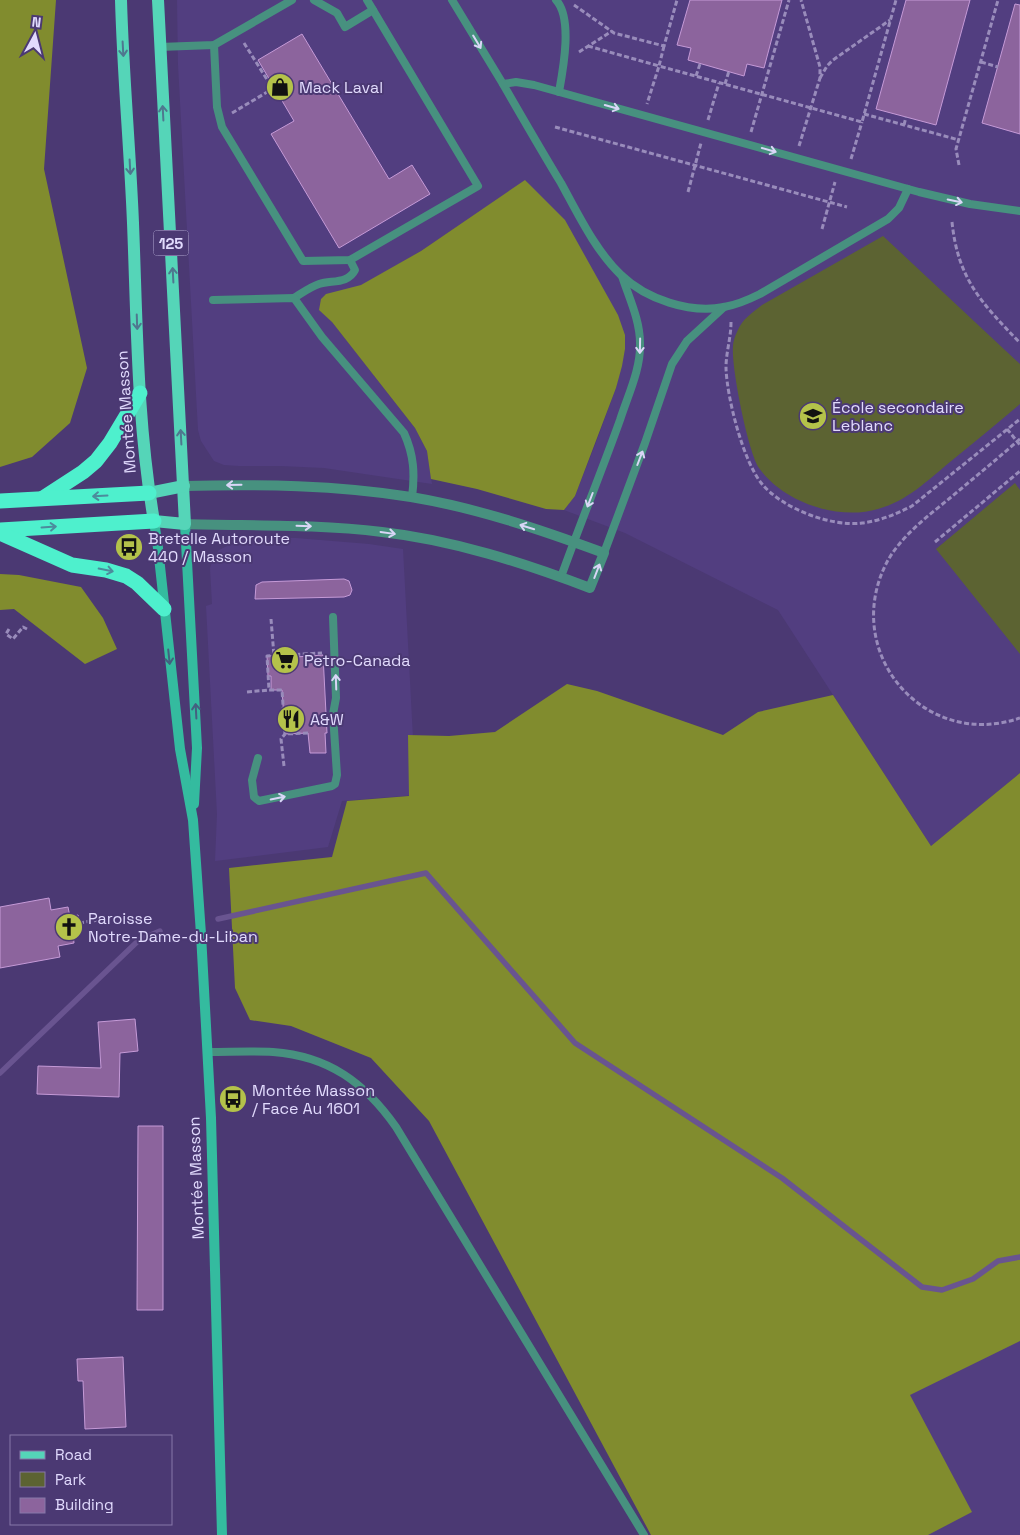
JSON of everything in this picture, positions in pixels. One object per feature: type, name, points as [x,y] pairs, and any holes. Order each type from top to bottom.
[{"type":"highway","points":[[42,499],[89,468],[96,461],[110,443],[140,393]]},
{"type":"highway","points":[[0,501],[149,493]]},
{"type":"highway","points":[[0,531],[154,521]]},
{"type":"highway","points":[[0,531],[72,565],[106,570],[126,576],[137,583],[164,609]]},
{"type":"main road","name":"Montée Masson","points":[[121,0],[140,393],[149,493],[154,521]]},
{"type":"main road","name":"Montée Masson","points":[[158,0],[185,524]]},
{"type":"main road","points":[[149,493],[184,486]]},
{"type":"main road","points":[[154,521],[185,524]]},
{"type":"street","points":[[184,486],[248,484],[309,486],[353,489],[412,497],[486,514],[604,553],[590,588],[505,559],[457,546],[383,532],[309,526],[185,524]]},
{"type":"street","name":"Montée Masson","points":[[154,521],[180,749],[193,820],[208,1052],[214,1196],[222,1535]]},
{"type":"street","name":"Montée Masson","points":[[185,524],[197,748],[193,820]]},
{"type":"lane","points":[[159,47],[214,45],[292,0]]},
{"type":"lane","points":[[314,0],[337,12],[345,27],[373,10]]},
{"type":"lane","points":[[214,45],[217,107],[222,127],[303,261],[350,260],[478,186],[367,0]]},
{"type":"lane","points":[[452,0],[603,254],[622,276],[641,290],[664,301],[700,308],[724,307],[747,300],[888,219],[899,208],[908,189]]},
{"type":"lane","points":[[556,0],[563,11],[566,54],[558,92]]},
{"type":"lane","points":[[503,84],[522,82],[908,189],[970,204],[1020,211]]},
{"type":"lane","points":[[213,300],[294,298],[318,284],[346,280],[352,276],[355,270],[350,260]]},
{"type":"lane","points":[[561,577],[608,452],[639,360],[639,329],[622,276]]},
{"type":"lane","points":[[294,298],[322,337],[404,433],[411,447],[413,457],[412,497]]},
{"type":"lane","points":[[604,553],[651,427],[672,364],[686,341],[724,307]]},
{"type":"lane","points":[[258,758],[252,780],[254,798],[259,801],[335,784],[337,780],[337,763],[333,714],[336,698],[333,617]]},
{"type":"lane","points":[[208,1052],[276,1052],[308,1059],[344,1074],[373,1097],[396,1127],[644,1535]]},
{"type":"path","points":[[644,116],[677,0]]},
{"type":"path","points":[[748,145],[789,0]]},
{"type":"path","points":[[801,0],[820,67],[820,78]]},
{"type":"path","points":[[847,172],[896,0]]},
{"type":"path","points":[[959,165],[956,149],[998,0]]},
{"type":"path","points":[[572,4],[612,31],[664,46]]},
{"type":"path","points":[[796,158],[820,78],[827,66],[890,20]]},
{"type":"path","points":[[579,52],[612,31]]},
{"type":"path","points":[[227,116],[274,88],[237,32]]},
{"type":"path","points":[[588,46],[862,122]]},
{"type":"path","points":[[981,62],[998,67]]},
{"type":"path","points":[[696,76],[700,64]]},
{"type":"path","points":[[725,84],[729,71]]},
{"type":"path","points":[[864,114],[959,140]]},
{"type":"path","points":[[904,125],[906,117]]},
{"type":"path","points":[[555,127],[847,207]]},
{"type":"path","points":[[688,192],[698,155]]},
{"type":"path","points":[[822,229],[833,191]]},
{"type":"path","points":[[952,222],[953,237],[973,291],[985,307],[1020,344]]},
{"type":"path","points":[[731,322],[726,369],[732,407],[748,459],[761,483],[770,492],[797,510],[811,515],[850,524],[879,520],[897,513],[912,506],[1020,419]]},
{"type":"path","points":[[1007,429],[1019,442],[924,520],[898,547],[887,562],[874,600],[873,616],[877,645],[882,659],[895,681],[913,700],[935,714],[964,723],[990,724],[1020,718]]},
{"type":"path","points":[[936,542],[1020,471]]},
{"type":"path","points":[[1011,478],[1015,484]]},
{"type":"path","points":[[271,620],[274,656]]},
{"type":"path","points":[[9,629],[6,634],[13,639],[23,627],[27,629]]},
{"type":"path","points":[[269,690],[267,656],[327,652]]},
{"type":"path","points":[[247,692],[282,690],[285,734],[281,739],[284,766]]},
{"type":"path","points":[[285,734],[308,733]]},
{"type":"path","points":[[79,923],[98,920]]},
{"type":"shaded area","name":"École secondaire Leblanc","points":[[177,0],[1020,0],[1020,773],[931,846],[778,610],[625,533],[564,510],[575,496],[595,445],[616,388],[625,349],[526,180],[421,251],[320,310],[332,322],[415,428],[427,451],[432,484],[324,468],[239,466],[224,465],[214,461],[201,441],[198,430],[178,65]]},
{"type":"shaded area","points":[[237,538],[296,538],[403,549],[416,795],[342,801],[328,847],[215,861],[217,814],[206,606],[212,604],[210,568],[213,559],[219,550],[238,543]]},
{"type":"shaded area","points":[[1020,1316],[1020,1535],[871,1535],[884,1388]]},
{"type":"green space","points":[[0,0],[56,0],[44,169],[87,368],[70,423],[32,457],[0,467]]},
{"type":"green space","points":[[525,180],[565,220],[618,315],[625,335],[625,349],[616,388],[575,496],[564,510],[546,509],[477,489],[431,479],[427,451],[415,428],[332,322],[319,310],[321,299],[326,294],[361,285],[421,251]]},
{"type":"green space","points":[[883,236],[1020,364],[1020,404],[925,483],[898,501],[878,509],[862,512],[829,510],[812,506],[782,490],[769,480],[759,468],[750,445],[741,409],[733,357],[733,343],[742,323],[762,305]]},
{"type":"green space","points":[[1015,483],[1020,490],[1020,654],[936,549]]},
{"type":"green space","points":[[0,574],[19,575],[81,587],[103,618],[117,649],[85,664],[14,609],[0,610]]},
{"type":"green space","points":[[567,684],[597,691],[723,735],[758,712],[833,695],[931,846],[1020,773],[1020,1341],[910,1395],[972,1512],[928,1535],[651,1535],[429,1121],[371,1058],[291,1026],[250,1020],[235,988],[229,868],[332,857],[347,801],[409,796],[408,735],[449,736],[495,732]]},
{"type":"building","points":[[690,0],[782,0],[764,68],[747,64],[744,76],[688,60],[691,48],[677,45]]},
{"type":"building","points":[[906,0],[970,0],[936,125],[876,109]]},
{"type":"building","points":[[1015,4],[1020,5],[1020,134],[982,123]]},
{"type":"building","points":[[302,34],[389,179],[412,165],[430,194],[339,248],[271,134],[294,121],[258,60]]},
{"type":"building","points":[[344,579],[349,581],[352,590],[350,595],[344,597],[255,599],[256,585],[262,582]]},
{"type":"building","points":[[296,655],[296,657],[323,655],[327,733],[325,733],[326,753],[310,753],[308,733],[285,734],[282,690],[271,690],[271,676],[268,676],[267,656]]},
{"type":"building","points":[[49,898],[51,910],[68,907],[70,917],[78,915],[81,932],[73,933],[74,943],[58,946],[60,957],[0,968],[0,907]]},
{"type":"building","points":[[135,1019],[138,1051],[120,1053],[119,1097],[37,1094],[38,1066],[101,1068],[98,1022]]},
{"type":"building","points":[[138,1126],[163,1126],[163,1310],[137,1310]]},
{"type":"building","points":[[123,1357],[126,1427],[85,1429],[83,1381],[78,1381],[77,1359]]},
{"type":"waterway","points":[[218,919],[426,873],[575,1043],[782,1178],[922,1287],[942,1290],[973,1279],[998,1261],[1020,1257]]},
{"type":"waterway","points":[[0,1073],[139,940],[160,931]]},
{"type":"place","name":"Mack Laval","points":[[280,87]]},
{"type":"place","name":"École secondaire Leblanc","points":[[813,416]]},
{"type":"place","name":"Bretelle Autoroute 440 / Masson","points":[[129,547]]},
{"type":"place","name":"Petro-Canada","points":[[285,660]]},
{"type":"place","name":"A&W","points":[[291,719]]},
{"type":"place","name":"Paroisse Notre-Dame-du-Liban","points":[[69,927]]},
{"type":"place","name":"Montée Masson / Face Au 1601","points":[[233,1099]]}]
